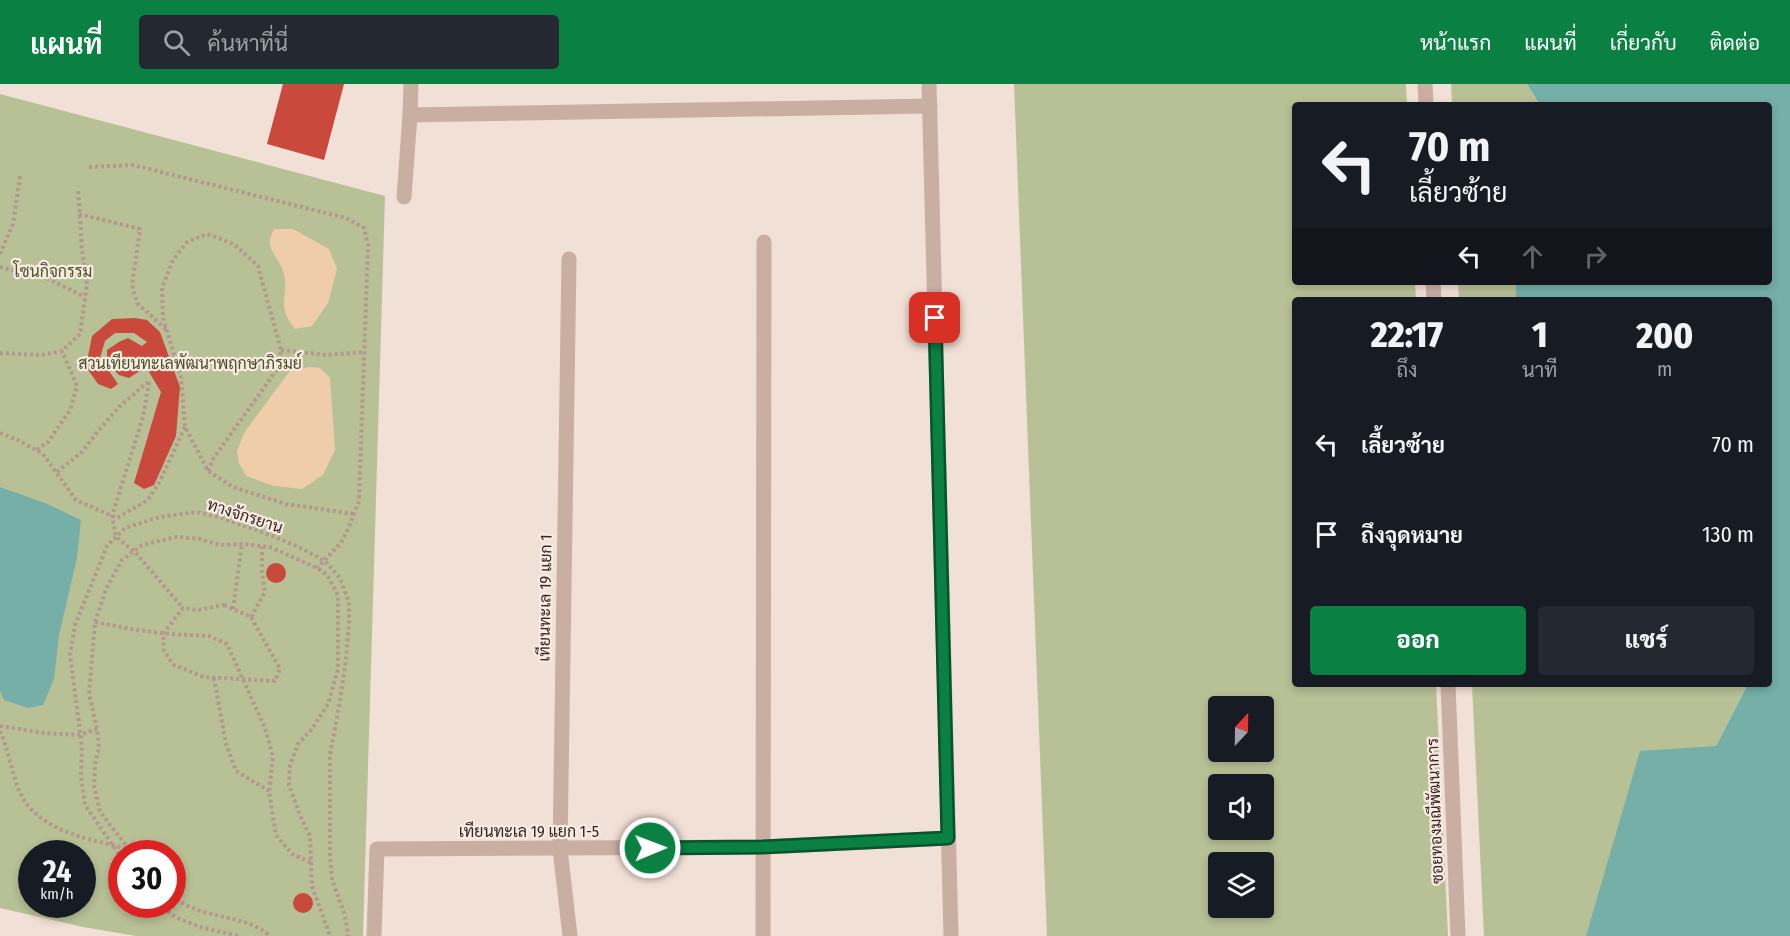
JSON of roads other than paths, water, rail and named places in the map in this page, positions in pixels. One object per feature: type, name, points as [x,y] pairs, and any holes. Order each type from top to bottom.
[{"type":"street","points":[[404,197],[411,84]]},
{"type":"street","points":[[929,84],[951,936]]},
{"type":"street","points":[[1425,84],[1426,102]]},
{"type":"street","points":[[410,116],[930,106]]},
{"type":"street","points":[[763,936],[764,242]]},
{"type":"street","name":"เทียนทะเล 19 แยก 1","points":[[569,259],[560,849],[570,936]]},
{"type":"street","name":"ซอยทองมณีพัฒนาการ","points":[[1448,687],[1458,936]]},
{"type":"street","name":"เทียนทะเล 19 แยก 1-5","points":[[374,936],[377,849],[762,847],[948,838]]},
{"type":"water","points":[[1527,84],[1790,84],[1790,936],[1586,936],[1640,751],[1716,746],[1746,687],[1772,687],[1772,297],[1516,297],[1516,285],[1772,285],[1772,102],[1538,102]]},
{"type":"water","points":[[0,487],[45,503],[81,520],[77,558],[59,635],[54,679],[43,705],[28,708],[4,700],[0,691]]},
{"type":"park label","name":"โซนกิจกรรม","points":[[53,271]]},
{"type":"park label","name":"สวนเทียนทะเลพัฒนาพฤกษาภิรมย์","points":[[190,363]]}]
